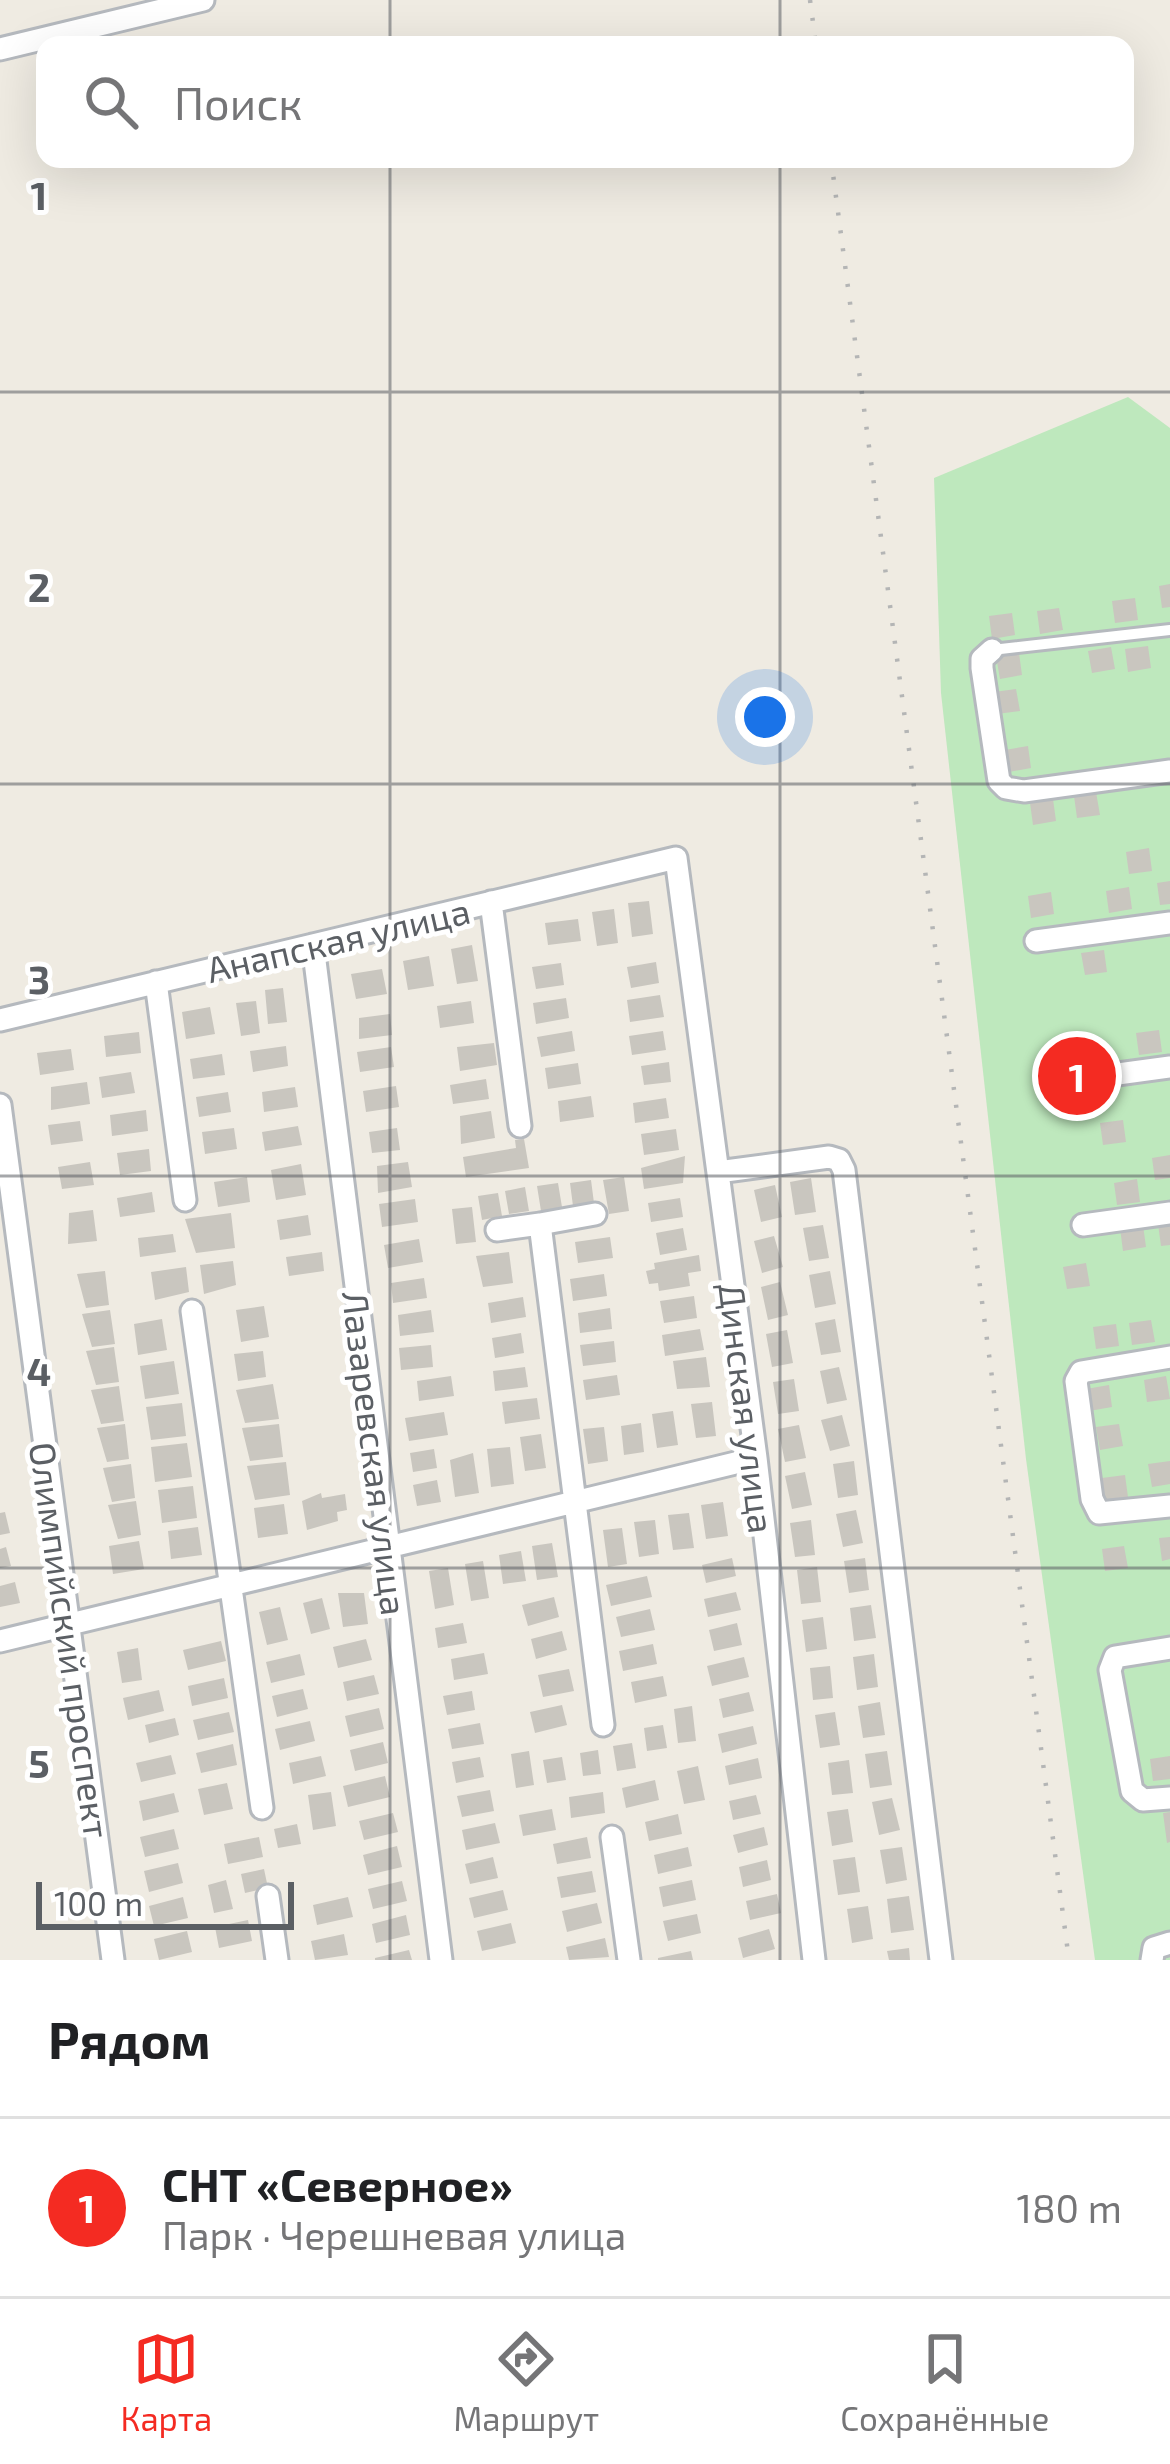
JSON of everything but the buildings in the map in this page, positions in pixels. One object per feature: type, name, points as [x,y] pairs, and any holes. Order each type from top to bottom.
[{"type":"street","points":[[53,36],[196,1]]},
{"type":"street","points":[[0,49],[36,40]]},
{"type":"street","points":[[992,650],[982,659],[982,668],[999,781],[1006,788],[1024,791],[1170,771]]},
{"type":"street","name":"Анапская улица","points":[[0,1020],[676,858]]},
{"type":"street","name":"Динская улица","points":[[676,858],[756,1458],[814,1960]]},
{"type":"street","points":[[491,902],[520,1126]]},
{"type":"street","points":[[1036,941],[1170,923]]},
{"type":"street","name":"Лазаревская улица","points":[[313,945],[441,1960]]},
{"type":"street","points":[[156,982],[185,1199]]},
{"type":"street","points":[[1059,1082],[1170,1067]]},
{"type":"street","name":"Олимпийский проспект","points":[[0,1105],[113,1960]]},
{"type":"street","points":[[718,1172],[829,1157],[844,1170],[941,1960]]},
{"type":"street","points":[[1083,1225],[1170,1213]]},
{"type":"street","points":[[497,1230],[595,1214]]},
{"type":"street","points":[[540,1224],[603,1725]]},
{"type":"street","points":[[192,1311],[262,1808]]},
{"type":"street","points":[[1170,1357],[1096,1366],[1081,1372],[1076,1381],[1092,1499],[1099,1513],[1170,1506]]},
{"type":"street","points":[[0,1641],[756,1458]]},
{"type":"street","points":[[1164,1799],[1137,1799],[1132,1791],[1110,1670],[1124,1654],[1170,1648]]},
{"type":"street","points":[[612,1837],[629,1960]]},
{"type":"street","points":[[268,1897],[277,1960]]},
{"type":"street","points":[[1152,1960],[1154,1948],[1170,1942]]},
{"type":"lane","points":[[992,650],[1170,630]]},
{"type":"green space","points":[[1128,397],[1170,428],[1170,1960],[1095,1960],[1026,1459],[941,693],[934,478]]},
{"type":"railway","points":[[810,0],[815,36]]},
{"type":"railway","points":[[832,168],[1069,1960]]},
{"type":"place","name":"СНТ «Северное»","points":[[1077,1076]]}]
